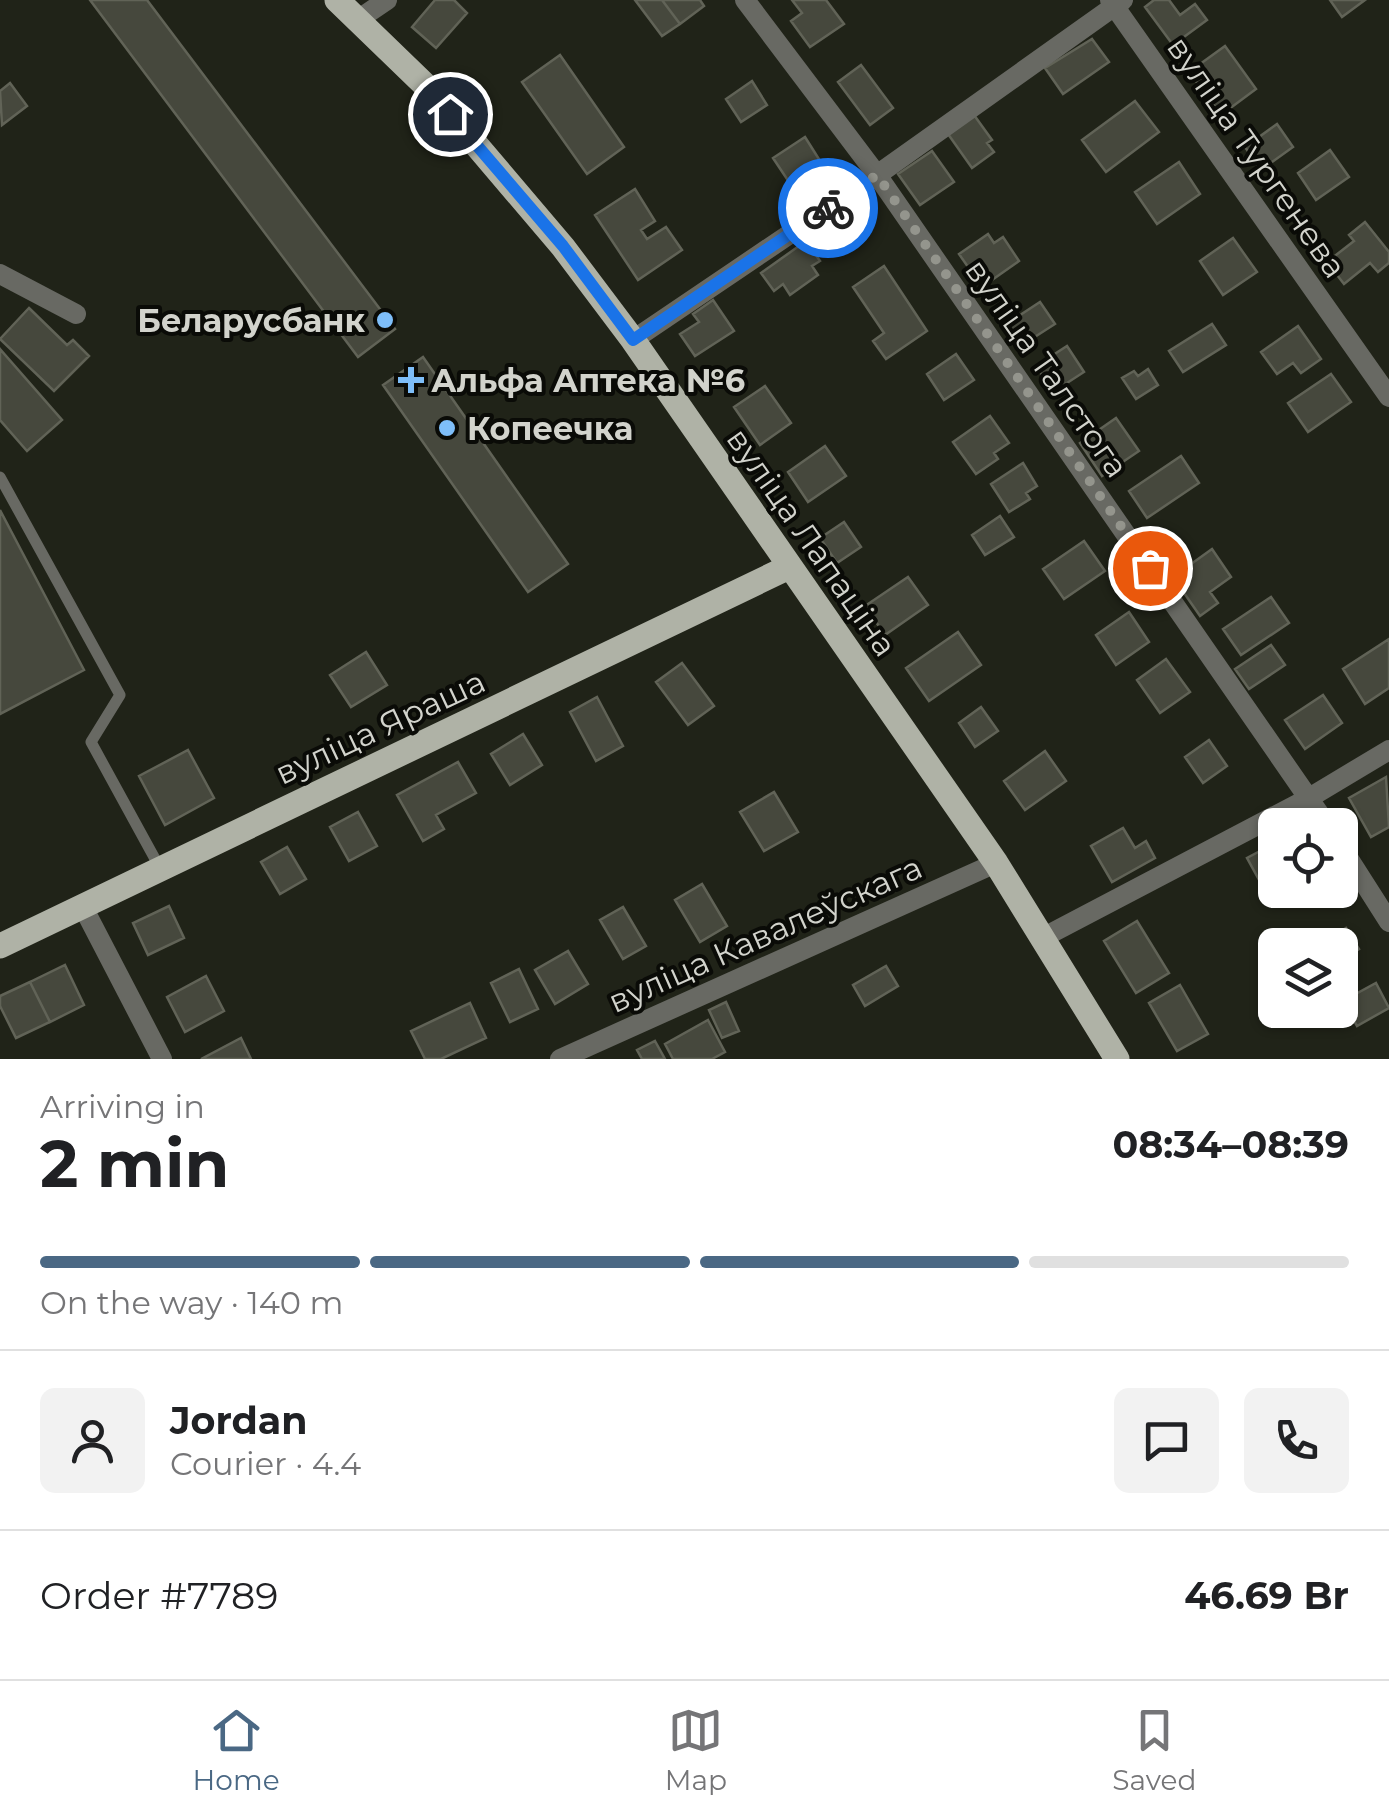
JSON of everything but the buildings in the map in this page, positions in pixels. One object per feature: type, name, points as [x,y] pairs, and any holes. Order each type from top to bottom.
[{"type":"main road","name":"вуліца Лапаціна","points":[[337,0],[427,87],[526,203],[633,340],[996,863],[1117,1059]]},
{"type":"main road","name":"вуліца Яраша","points":[[0,946],[789,566]]},
{"type":"street","points":[[359,19],[387,0]]},
{"type":"street","name":"вуліца Талстога","points":[[745,0],[877,175],[1316,808]]},
{"type":"street","points":[[633,340],[877,175],[1116,2]]},
{"type":"street","name":"вуліца Тургенева","points":[[1116,2],[1389,397]]},
{"type":"street","points":[[0,274],[76,314]]},
{"type":"street","points":[[1044,937],[1310,798],[1389,750]]},
{"type":"street","name":"вуліца Кавалеўскага","points":[[560,1059],[996,863]]},
{"type":"street","points":[[1358,873],[1389,922]]},
{"type":"street","points":[[83,906],[162,1059]]},
{"type":"lane","points":[[0,477],[120,695],[92,742],[160,868]]},
{"type":"way so far","points":[[828,208],[877,175],[1150,568]]},
{"type":"place","name":"Беларусбанк","points":[[385,320]]},
{"type":"place","name":"Альфа Аптека №6","points":[[411,380]]},
{"type":"place","name":"Копеечка","points":[[447,428]]},
{"type":"route","points":[[450,114],[563,246],[633,340],[828,208]]}]
